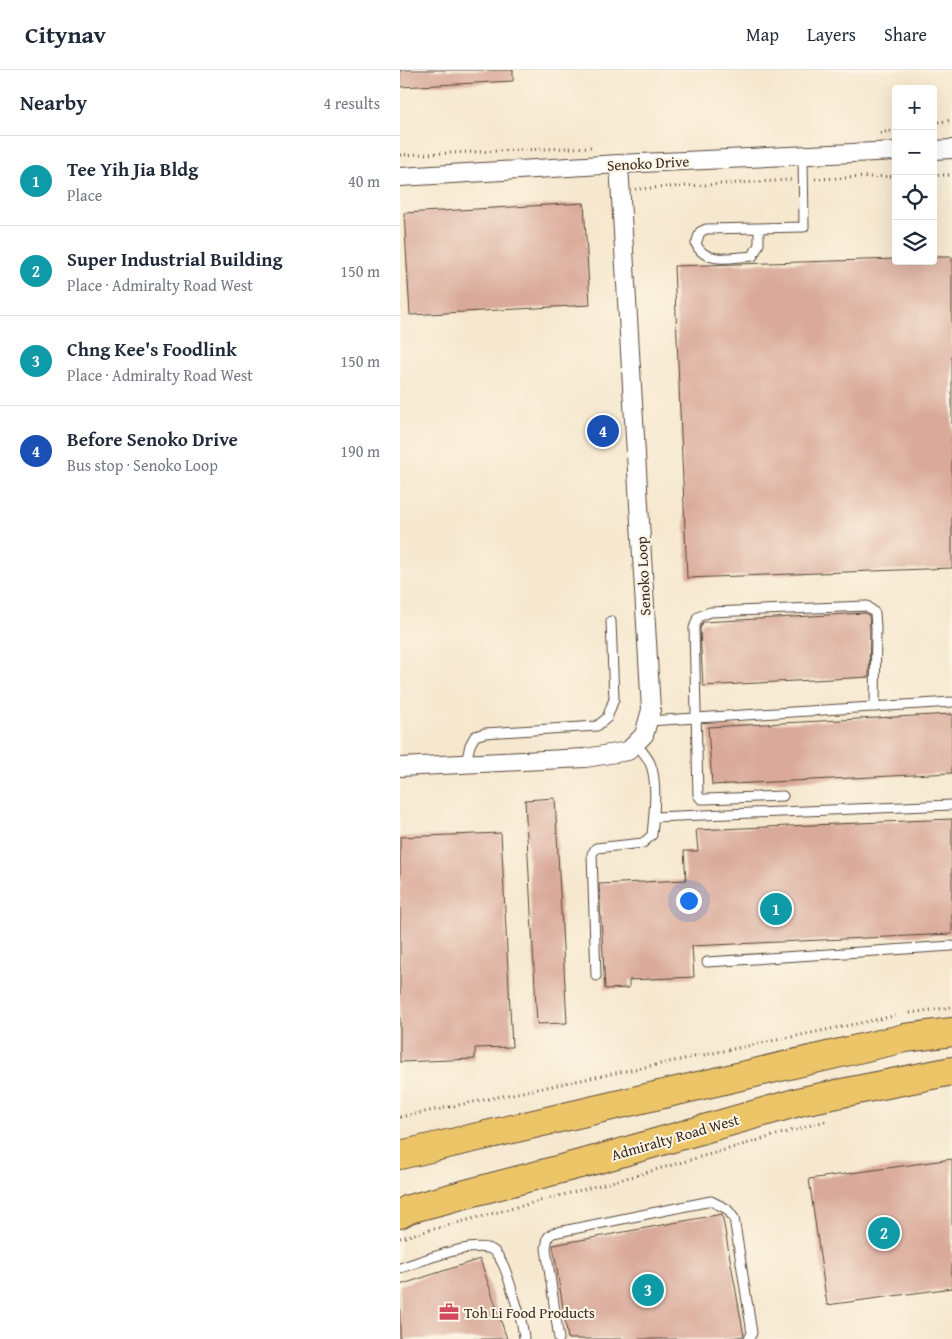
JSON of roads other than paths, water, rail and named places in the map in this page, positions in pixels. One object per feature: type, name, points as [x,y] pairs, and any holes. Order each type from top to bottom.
[{"type":"main road","points":[[400,1155],[896,1040],[952,1032]]},
{"type":"main road","name":"Admiralty Road West","points":[[400,1214],[447,1198],[599,1159],[802,1101],[952,1071]]},
{"type":"street","points":[[937,150],[952,149]]},
{"type":"street","name":"Senoko Drive","points":[[400,177],[618,164],[892,151]]},
{"type":"street","name":"Senoko Loop","points":[[618,164],[651,700],[644,735],[636,744]]},
{"type":"street","points":[[400,766],[585,758],[628,751],[636,744]]},
{"type":"lane","points":[[759,228],[759,244],[753,256],[708,258],[700,254],[696,244],[700,232],[706,228],[804,227],[803,156]]},
{"type":"lane","points":[[783,796],[700,799],[698,795],[694,628],[698,617],[710,612],[867,606],[875,613],[875,707]]},
{"type":"lane","points":[[466,764],[470,744],[475,736],[485,733],[597,726],[607,718],[614,699],[611,621]]},
{"type":"lane","points":[[648,721],[952,702]]},
{"type":"lane","points":[[596,976],[592,854],[596,848],[643,843],[652,835],[654,817],[653,773],[650,762],[636,744]]},
{"type":"lane","points":[[654,817],[952,805]]},
{"type":"lane","points":[[707,962],[952,946]]},
{"type":"lane","points":[[559,1339],[546,1248],[548,1237],[553,1233],[711,1201],[727,1208],[734,1218],[752,1333],[749,1339]]},
{"type":"lane","points":[[400,1268],[455,1251],[480,1246],[494,1251],[504,1265],[523,1328],[524,1339]]},
{"type":"place","name":"Before Senoko Drive","points":[[603,431]]},
{"type":"place","name":"Tee Yih Jia Bldg","points":[[776,909]]},
{"type":"place","name":"Super Industrial Building","points":[[884,1233]]},
{"type":"place","name":"Chng Kee's Foodlink","points":[[648,1290]]},
{"type":"place","name":"Toh Li Food Products","points":[[449,1312]]}]
